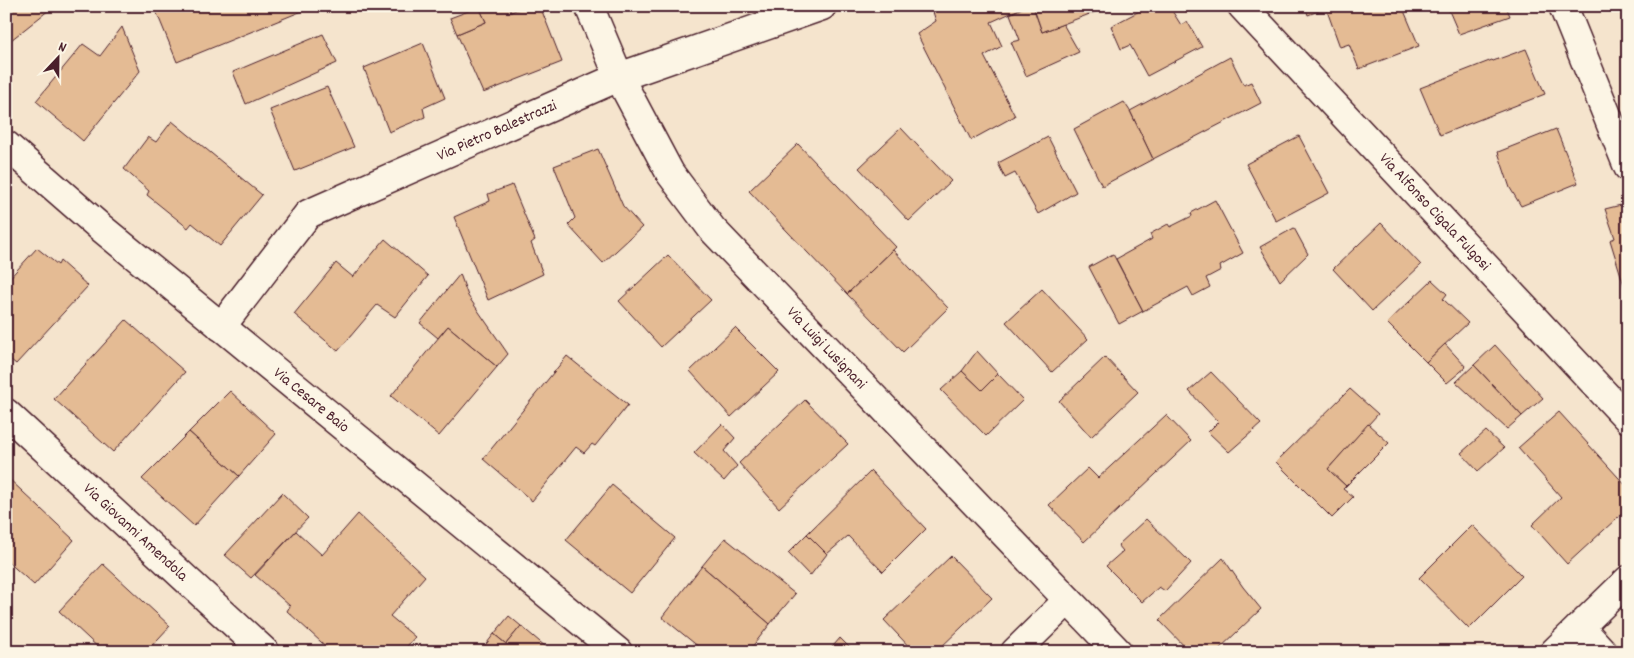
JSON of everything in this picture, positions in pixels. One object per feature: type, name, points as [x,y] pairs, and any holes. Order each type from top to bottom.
[{"type":"street","name":"Via Luigi Lusignani","points":[[589,6],[619,77],[670,173],[712,229],[1118,652]]},
{"type":"street","name":"Via Pietro Balestrazzi","points":[[221,327],[308,214],[619,77],[822,6]]},
{"type":"street","name":"Via Alfonso Cigala Fulgosi","points":[[1242,6],[1628,419]]},
{"type":"street","points":[[1563,6],[1627,168]]},
{"type":"street","name":"Via Cesare Baio","points":[[6,146],[100,227],[618,652]]},
{"type":"street","name":"Via Giovanni Amendola","points":[[6,414],[264,652]]},
{"type":"street","points":[[1554,652],[1628,580]]},
{"type":"street","points":[[1015,652],[1068,600]]},
{"type":"street","points":[[1580,627],[1602,652]]},
{"type":"building","points":[[6,6],[54,6],[6,44]]},
{"type":"building","points":[[154,6],[312,6],[312,7],[177,62]]},
{"type":"building","points":[[480,6],[509,6],[511,12],[525,6],[540,6],[562,62],[483,93],[457,34],[486,22]]},
{"type":"building","points":[[509,6],[525,6],[511,12]]},
{"type":"building","points":[[943,6],[1026,6],[991,22],[1002,46],[984,56],[1015,116],[971,140],[917,34],[936,21],[933,12]]},
{"type":"building","points":[[1026,6],[1033,6],[1042,32],[1063,24],[1079,52],[1026,76],[1011,42],[1020,40],[1010,14]]},
{"type":"building","points":[[1033,6],[1102,6],[1103,9],[1042,32]]},
{"type":"building","points":[[1149,6],[1169,6],[1181,25],[1187,21],[1202,47],[1147,76],[1130,45],[1121,49],[1111,26]]},
{"type":"building","points":[[1305,6],[1402,6],[1419,46],[1359,69],[1349,44],[1340,47],[1326,8],[1308,15]]},
{"type":"building","points":[[1447,6],[1506,6],[1510,16],[1459,34]]},
{"type":"building","points":[[479,7],[486,22],[457,34],[450,18]]},
{"type":"building","points":[[122,27],[140,71],[83,141],[36,101],[83,44],[100,56]]},
{"type":"building","points":[[323,34],[337,63],[246,104],[233,72]]},
{"type":"building","points":[[423,43],[445,98],[423,108],[425,117],[389,132],[364,68]]},
{"type":"building","points":[[1526,49],[1545,94],[1440,135],[1420,88]]},
{"type":"building","points":[[1230,57],[1244,85],[1251,82],[1261,103],[1153,159],[1130,111]]},
{"type":"building","points":[[327,87],[354,147],[295,171],[270,110]]},
{"type":"building","points":[[1124,102],[1153,159],[1102,186],[1074,129]]},
{"type":"building","points":[[172,121],[262,195],[220,246],[192,223],[188,228],[147,195],[149,191],[124,169],[148,137],[156,142]]},
{"type":"building","points":[[901,128],[951,181],[909,221],[859,168]]},
{"type":"building","points":[[1556,129],[1578,183],[1521,206],[1510,188],[1498,152]]},
{"type":"building","points":[[1299,136],[1329,193],[1276,221],[1246,164]]},
{"type":"building","points":[[1048,137],[1076,192],[1038,214],[1015,173],[1005,178],[998,163]]},
{"type":"building","points":[[798,144],[896,247],[847,294],[749,191]]},
{"type":"building","points":[[598,149],[623,206],[642,227],[603,263],[568,225],[575,218],[554,166]]},
{"type":"building","points":[[512,185],[535,240],[531,243],[543,274],[488,300],[454,217],[490,201],[488,194]]},
{"type":"building","points":[[1215,200],[1243,253],[1220,266],[1221,270],[1206,278],[1210,287],[1193,296],[1188,287],[1143,311],[1116,259],[1152,239],[1150,234],[1168,224],[1170,227],[1192,216],[1191,213]]},
{"type":"building","points":[[1621,205],[1624,212],[1628,211],[1627,295],[1610,240],[1615,238],[1605,209]]},
{"type":"building","points":[[1381,223],[1421,265],[1372,311],[1333,269]]},
{"type":"building","points":[[1294,228],[1308,254],[1280,281],[1260,247]]},
{"type":"building","points":[[385,239],[428,276],[395,317],[377,305],[338,351],[294,314],[336,263],[353,277]]},
{"type":"building","points":[[37,248],[58,265],[60,261],[88,286],[16,364],[6,356],[6,282]]},
{"type":"building","points":[[893,250],[948,308],[903,352],[847,294]]},
{"type":"building","points":[[1113,254],[1143,311],[1119,324],[1089,267]]},
{"type":"building","points":[[668,255],[711,300],[661,347],[619,301]]},
{"type":"building","points":[[460,274],[468,296],[508,354],[497,367],[448,326],[438,338],[420,323]]},
{"type":"building","points":[[1432,280],[1447,294],[1443,299],[1468,323],[1426,362],[1387,323]]},
{"type":"building","points":[[1042,289],[1088,339],[1052,372],[1006,322]]},
{"type":"building","points":[[126,320],[185,372],[113,452],[54,399]]},
{"type":"building","points":[[448,326],[497,367],[439,436],[391,396]]},
{"type":"building","points":[[735,328],[779,372],[731,417],[690,371]]},
{"type":"building","points":[[1445,344],[1466,367],[1447,383],[1426,362]]},
{"type":"building","points":[[1495,345],[1543,398],[1522,416],[1474,365]]},
{"type":"building","points":[[977,351],[998,374],[982,390],[962,371]]},
{"type":"building","points":[[567,356],[628,405],[595,446],[592,444],[584,453],[576,447],[532,501],[483,459]]},
{"type":"building","points":[[1105,357],[1138,392],[1091,437],[1059,401]]},
{"type":"building","points":[[1474,365],[1522,416],[1507,429],[1456,382]]},
{"type":"building","points":[[962,371],[982,390],[998,374],[1023,400],[986,436],[941,390]]},
{"type":"building","points":[[1211,372],[1261,424],[1229,452],[1208,432],[1218,422],[1189,391]]},
{"type":"building","points":[[1350,389],[1378,414],[1328,469],[1346,486],[1343,489],[1353,497],[1332,518],[1276,462]]},
{"type":"building","points":[[230,391],[276,434],[239,476],[189,432]]},
{"type":"building","points":[[805,400],[848,444],[779,508],[739,463]]},
{"type":"building","points":[[1559,412],[1628,488],[1628,508],[1567,564],[1532,525],[1561,497],[1518,448]]},
{"type":"building","points":[[1166,415],[1191,441],[1084,542],[1049,505],[1088,468],[1098,478]]},
{"type":"building","points":[[722,424],[735,438],[724,451],[737,466],[724,481],[694,453]]},
{"type":"building","points":[[1368,424],[1389,443],[1346,486],[1328,469]]},
{"type":"building","points":[[1486,431],[1504,448],[1478,471],[1461,453]]},
{"type":"building","points":[[189,432],[239,476],[194,526],[142,479]]},
{"type":"building","points":[[871,471],[926,529],[883,572],[848,536],[827,554],[807,534]]},
{"type":"building","points":[[6,476],[74,540],[34,585],[6,560]]},
{"type":"building","points":[[612,485],[675,538],[630,593],[566,540]]},
{"type":"building","points":[[282,493],[308,518],[251,578],[225,555]]},
{"type":"building","points":[[358,514],[425,576],[390,616],[415,637],[402,652],[332,652],[287,611],[290,606],[255,575],[296,531],[322,555]]},
{"type":"building","points":[[1146,519],[1191,563],[1165,591],[1159,587],[1142,602],[1106,566],[1123,551],[1118,545]]},
{"type":"building","points":[[1472,525],[1522,576],[1469,629],[1419,578]]},
{"type":"building","points":[[807,534],[827,554],[810,576],[788,553]]},
{"type":"building","points":[[725,538],[795,594],[770,624],[702,566]]},
{"type":"building","points":[[951,556],[992,598],[936,652],[914,652],[884,620]]},
{"type":"building","points":[[1223,558],[1261,609],[1216,652],[1190,652],[1159,620]]},
{"type":"building","points":[[103,564],[170,626],[146,652],[103,652],[59,611]]},
{"type":"building","points":[[702,566],[770,624],[748,652],[705,652],[662,617]]},
{"type":"building","points":[[509,616],[521,626],[506,644],[494,634]]},
{"type":"building","points":[[521,626],[546,647],[542,652],[480,652],[494,634],[506,644]]},
{"type":"building","points":[[840,638],[854,652],[828,652]]},
{"type":"building","points":[[1275,644],[1282,652],[1265,652]]},
{"type":"building","points":[[1249,647],[1254,652],[1244,652]]}]
